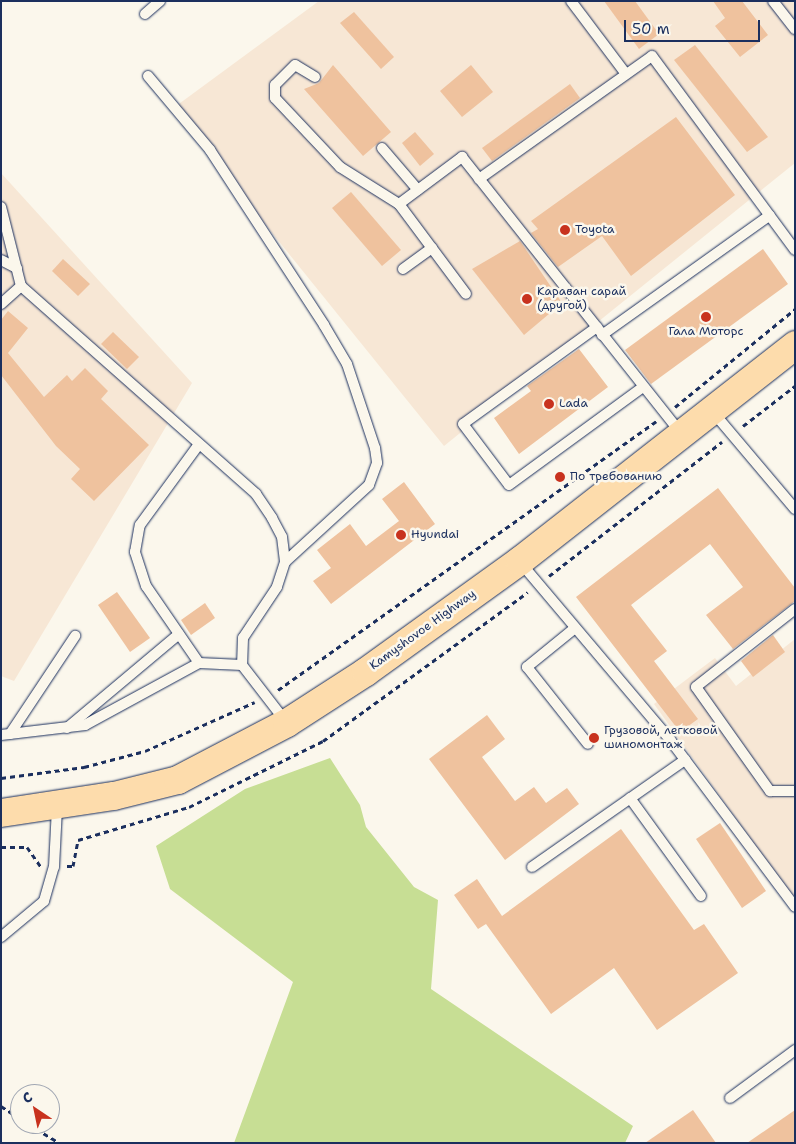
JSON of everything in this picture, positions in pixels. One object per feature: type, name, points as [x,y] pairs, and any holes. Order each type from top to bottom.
[{"type":"main road","name":"Kamyshovoe Highway","points":[[1,813],[57,806],[178,780],[287,723],[366,672],[520,561],[673,423],[711,410],[795,345]]},
{"type":"lane","points":[[145,14],[160,1]]},
{"type":"lane","points":[[571,1],[626,74]]},
{"type":"lane","points":[[773,1],[795,30]]},
{"type":"lane","points":[[479,179],[652,56],[795,250]]},
{"type":"lane","points":[[315,77],[295,65],[275,85],[275,98],[340,167],[399,204],[466,294]]},
{"type":"lane","points":[[148,76],[210,150],[347,364],[377,463],[369,485],[333,526],[285,562]]},
{"type":"lane","points":[[382,148],[418,190]]},
{"type":"lane","points":[[399,204],[462,156],[673,423]]},
{"type":"lane","points":[[1,207],[21,286],[256,494],[282,537],[285,562],[277,586],[243,638],[242,665],[269,696],[287,723]]},
{"type":"lane","points":[[643,387],[509,485],[463,424],[770,215]]},
{"type":"lane","points":[[403,269],[432,248]]},
{"type":"lane","points":[[1,260],[17,268]]},
{"type":"lane","points":[[1,304],[21,286]]},
{"type":"lane","points":[[711,410],[795,508]]},
{"type":"lane","points":[[199,444],[140,525],[135,539],[137,570],[199,662]]},
{"type":"lane","points":[[520,561],[685,760],[795,907]]},
{"type":"lane","points":[[795,609],[696,687],[770,791],[795,792]]},
{"type":"lane","points":[[575,628],[526,667],[588,744]]},
{"type":"lane","points":[[64,730],[179,634]]},
{"type":"lane","points":[[6,735],[75,636]]},
{"type":"lane","points":[[6,735],[64,730],[127,705],[199,662],[242,665]]},
{"type":"lane","points":[[532,867],[685,760]]},
{"type":"lane","points":[[630,798],[701,896]]},
{"type":"lane","points":[[1,936],[44,901],[54,867],[57,806]]},
{"type":"lane","points":[[730,1098],[795,1050]]},
{"type":"path","points":[[1,778],[84,768],[145,751],[269,696],[673,423],[795,309]]},
{"type":"path","points":[[45,1134],[60,1143]]},
{"type":"shaded area","points":[[319,1],[795,1],[795,163],[444,446],[172,109]]},
{"type":"shaded area","points":[[1,173],[192,383],[14,681],[1,676]]},
{"type":"shaded area","points":[[795,639],[795,901],[654,704],[715,658],[736,686]]},
{"type":"green space","points":[[330,758],[360,805],[366,827],[414,887],[438,900],[431,989],[633,1126],[625,1143],[234,1143],[293,982],[170,889],[156,846],[245,789]]},
{"type":"building","points":[[604,1],[635,1],[659,34],[639,49]]},
{"type":"building","points":[[713,1],[742,1],[768,35],[740,57],[715,26],[725,18]]},
{"type":"building","points":[[354,12],[394,57],[381,69],[340,23]]},
{"type":"building","points":[[695,45],[768,137],[747,152],[674,60]]},
{"type":"building","points":[[333,65],[391,132],[363,156],[304,89],[319,83]]},
{"type":"building","points":[[471,65],[493,92],[462,117],[440,91]]},
{"type":"building","points":[[570,84],[580,98],[492,161],[482,148]]},
{"type":"building","points":[[676,117],[735,195],[631,276],[602,236],[558,267],[531,233],[538,229],[531,221]]},
{"type":"building","points":[[415,132],[434,154],[420,166],[402,143]]},
{"type":"building","points":[[351,192],[401,250],[382,266],[332,208]]},
{"type":"building","points":[[520,241],[562,303],[524,335],[472,269]]},
{"type":"building","name":"Гала Моторс","points":[[763,249],[788,284],[651,384],[625,350]]},
{"type":"building","points":[[63,259],[90,284],[78,296],[52,271]]},
{"type":"building","points":[[8,311],[28,328],[8,353],[44,397],[67,375],[72,381],[85,368],[108,391],[101,399],[149,445],[94,501],[71,479],[80,469],[56,446],[1,375],[1,320]]},
{"type":"building","points":[[113,332],[139,357],[127,369],[101,344]]},
{"type":"building","name":"Lada","points":[[579,349],[608,387],[519,454],[494,418],[531,391],[527,386]]},
{"type":"building","name":"Hyundai","points":[[404,482],[435,524],[331,604],[313,581],[331,568],[317,550],[350,524],[366,546],[399,521],[382,499]]},
{"type":"building","points":[[718,488],[795,588],[795,601],[733,649],[706,615],[743,587],[710,544],[631,605],[667,651],[654,661],[698,719],[680,732],[576,597]]},
{"type":"building","points":[[117,592],[150,638],[130,652],[98,605]]},
{"type":"building","points":[[205,603],[215,618],[191,635],[181,620]]},
{"type":"building","points":[[773,635],[785,652],[753,677],[741,661]]},
{"type":"building","points":[[487,715],[505,739],[482,757],[515,801],[534,787],[546,803],[567,788],[579,804],[505,860],[429,759]]},
{"type":"building","points":[[720,823],[766,891],[742,908],[696,839]]},
{"type":"building","points":[[621,829],[694,930],[704,924],[738,973],[657,1030],[614,968],[551,1014],[486,924],[478,929],[454,895],[477,879],[502,916]]},
{"type":"building","points":[[693,1110],[716,1143],[645,1143]]},
{"type":"building","points":[[795,1110],[795,1143],[747,1143]]},
{"type":"place","name":"Toyota","points":[[565,230]]},
{"type":"place","name":"Караван сарай (другой)","points":[[527,299]]},
{"type":"place","name":"Гала Моторс","points":[[706,317]]},
{"type":"place","name":"Lada","points":[[549,404]]},
{"type":"place","name":"По требованию","points":[[560,477]]},
{"type":"place","name":"Hyundai","points":[[401,535]]},
{"type":"place","name":"Грузовой, легковой шиномонтаж","points":[[594,738]]}]
